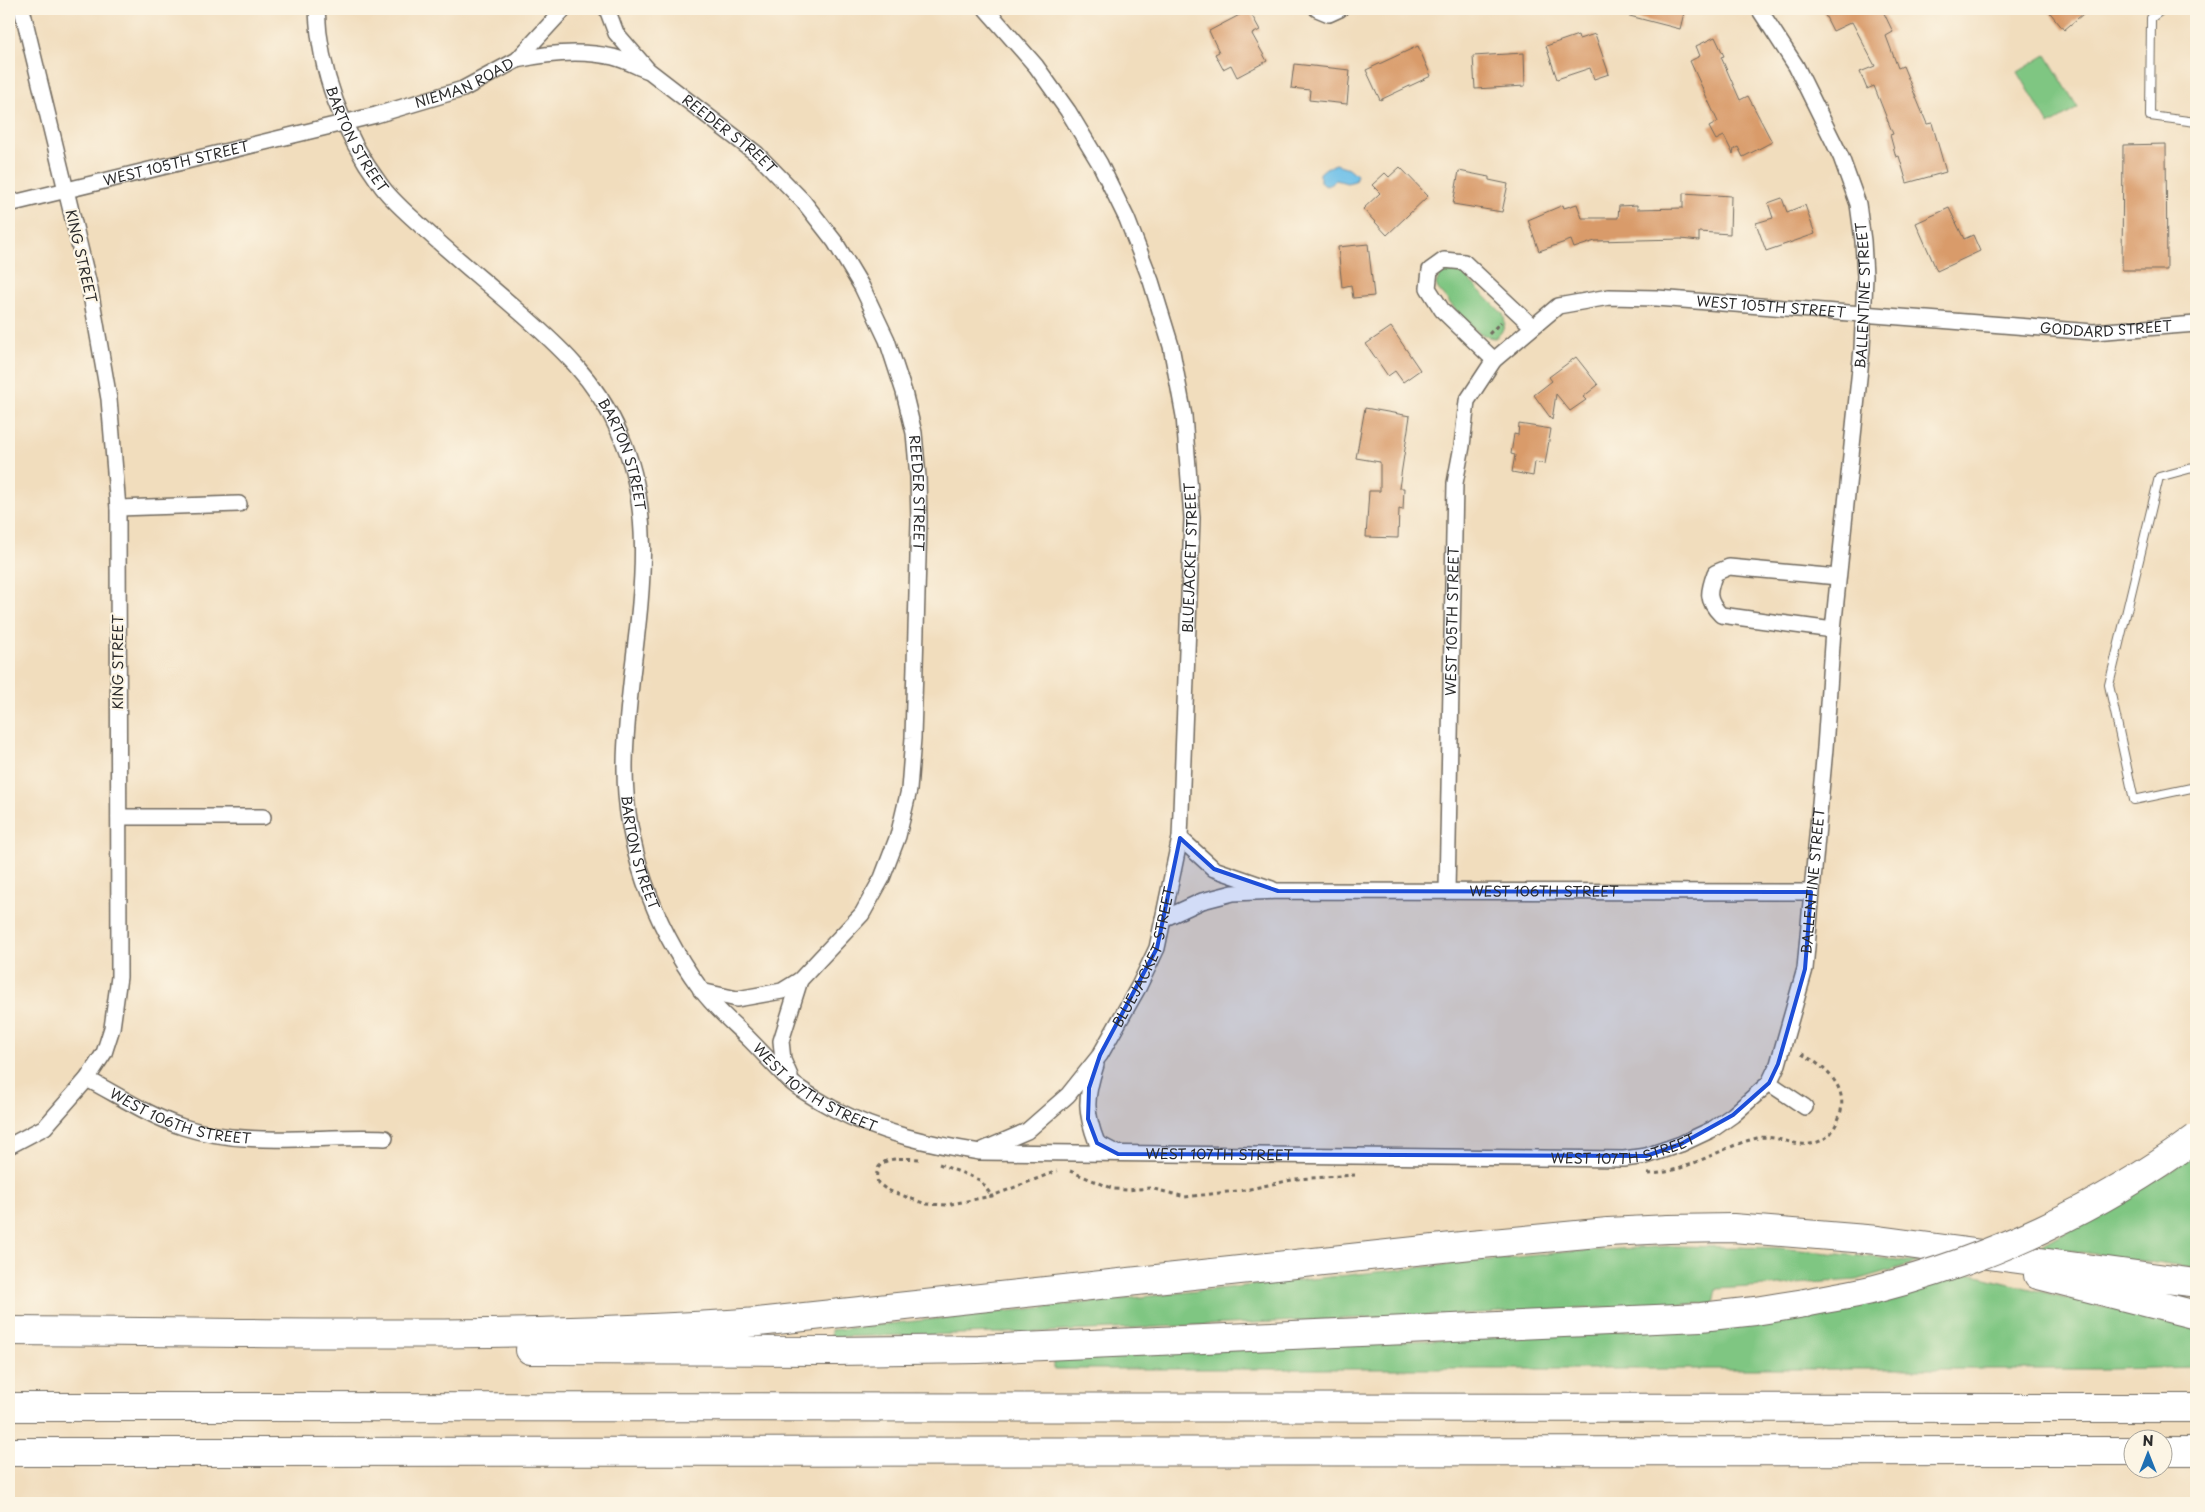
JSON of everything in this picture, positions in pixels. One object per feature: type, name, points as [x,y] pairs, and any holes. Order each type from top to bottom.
[{"type":"highway","points":[[425,1333],[494,1350],[835,1351],[978,1349],[1701,1317],[1756,1311],[1875,1289],[1938,1270],[2003,1246],[2096,1201],[2137,1178],[2196,1138]]},
{"type":"highway","points":[[9,1331],[425,1333],[656,1329],[758,1322],[1608,1232],[1733,1228],[1878,1240],[2196,1283]]},
{"type":"highway","points":[[1950,1251],[2092,1290],[2196,1315]]},
{"type":"highway","points":[[9,1407],[2196,1408]]},
{"type":"highway","points":[[9,1452],[2122,1451]]},
{"type":"highway","points":[[2172,1451],[2196,1451]]},
{"type":"street","name":"KING STREET","points":[[22,9],[90,289],[109,399],[118,508],[119,977],[112,1028],[104,1053],[87,1079]]},
{"type":"street","name":"BARTON STREET","points":[[317,9],[318,30],[326,71],[335,100],[359,150],[381,186],[432,236],[556,343],[581,368],[601,398],[620,434],[634,474],[642,517],[642,561],[630,685],[625,765],[627,805],[636,855],[651,902],[667,936],[701,991]]},
{"type":"street","name":"NIEMAN ROAD","points":[[345,122],[463,89],[517,60],[564,9]]},
{"type":"street","name":"REEDER STREET","points":[[607,9],[616,33],[648,70],[756,154],[803,201],[835,242],[862,287],[887,340],[904,392],[914,434],[918,477],[919,521],[913,738],[909,790],[898,836],[882,878],[862,914],[800,980],[782,991],[736,999],[701,991]]},
{"type":"street","name":"BLUEJACKET STREET","points":[[980,1152],[1027,1131],[1068,1095],[1100,1055],[1140,986],[1157,948],[1180,838],[1192,518],[1184,416],[1171,346],[1152,281],[1127,220],[1100,164],[1068,111],[1036,66],[986,9]]},
{"type":"street","points":[[1318,9],[1329,14],[1340,9]]},
{"type":"street","name":"BALLENTINE STREET","points":[[1759,9],[1800,74],[1841,157],[1858,204],[1863,241],[1864,315],[1833,630],[1825,748],[1805,970],[1778,1064],[1769,1083]]},
{"type":"street","name":"REEDER STREET","points":[[517,60],[545,54],[589,53],[615,57],[648,70]]},
{"type":"street","name":"WEST 105TH STREET","points":[[9,204],[345,122]]},
{"type":"street","points":[[1494,360],[1442,310],[1428,288],[1430,270],[1444,260],[1464,262],[1532,326]]},
{"type":"street","name":"WEST 105TH STREET","points":[[1447,892],[1456,483],[1467,401],[1494,360],[1558,306],[1609,297],[1657,298],[2016,326]]},
{"type":"street","name":"GODDARD STREET","points":[[2016,326],[2093,332],[2196,324]]},
{"type":"street","points":[[118,508],[239,504]]},
{"type":"street","points":[[1833,630],[1721,616],[1712,606],[1709,590],[1715,573],[1729,568],[1838,577]]},
{"type":"street","points":[[119,817],[263,817]]},
{"type":"street","name":"WEST 106TH STREET","points":[[1180,838],[1214,869],[1278,891]]},
{"type":"street","name":"WEST 106TH STREET","points":[[1163,919],[1202,901],[1233,893],[1278,891],[1811,892]]},
{"type":"street","name":"REEDER STREET","points":[[793,1084],[783,1060],[781,1041],[800,980]]},
{"type":"street","name":"WEST 107TH STREET","points":[[701,991],[793,1084],[835,1109],[876,1128],[928,1144],[980,1152],[1624,1158],[1646,1156],[1681,1144],[1713,1129],[1733,1115],[1769,1083]]},
{"type":"street","name":"BLUEJACKET STREET","points":[[1100,1055],[1088,1088],[1088,1119],[1097,1144],[1118,1154]]},
{"type":"street","name":"WEST 106TH STREET","points":[[87,1079],[158,1117],[184,1127],[230,1137],[385,1138]]},
{"type":"street","points":[[9,1146],[45,1126],[87,1079]]},
{"type":"street","points":[[1769,1083],[1805,1107]]},
{"type":"lane","points":[[2163,9],[2151,18],[2150,116],[2196,122]]},
{"type":"lane","points":[[2196,467],[2159,477],[2109,685],[2134,800],[2196,787]]},
{"type":"path","points":[[1489,334],[1501,322]]},
{"type":"path","points":[[926,1160],[899,1158],[883,1162],[877,1172],[878,1183],[887,1190],[926,1204],[969,1202],[992,1196],[980,1180],[934,1162]]},
{"type":"highlighted area","points":[[1180,838],[1214,869],[1278,891],[1811,892],[1805,969],[1778,1064],[1769,1083],[1733,1115],[1681,1144],[1646,1156],[1118,1154],[1097,1143],[1088,1119],[1089,1088],[1100,1055],[1157,948]]},
{"type":"green space","points":[[2046,55],[2078,108],[2049,125],[2018,72]]},
{"type":"green space","points":[[1452,268],[1458,269],[1503,314],[1504,328],[1495,338],[1487,337],[1471,326],[1438,289],[1436,284],[1440,274]]},
{"type":"green space","points":[[2196,1155],[2196,1269],[2040,1246],[2126,1198]]},
{"type":"green space","points":[[1673,1246],[1780,1248],[1919,1262],[1857,1280],[1717,1289],[1714,1303],[1042,1332],[831,1337],[831,1330],[1565,1252]]},
{"type":"green space","points":[[1969,1274],[2196,1329],[2196,1367],[2109,1369],[1054,1369],[1054,1358],[1743,1325]]},
{"type":"water","points":[[1336,164],[1349,168],[1357,175],[1355,181],[1347,183],[1336,180],[1326,186],[1320,182],[1320,173]]},
{"type":"building","points":[[1623,9],[1685,9],[1680,29],[1622,14]]},
{"type":"building","points":[[1822,9],[1882,9],[1893,32],[1886,36],[1898,68],[1903,66],[1927,124],[1932,123],[1946,172],[1907,183],[1899,156],[1896,157],[1890,135],[1893,134],[1874,86],[1867,89],[1860,72],[1875,66],[1852,22],[1833,31]]},
{"type":"building","points":[[2047,9],[2089,9],[2064,30]]},
{"type":"building","points":[[1249,10],[1260,30],[1252,34],[1267,61],[1237,77],[1231,65],[1223,69],[1215,54],[1219,52],[1209,31]]},
{"type":"building","points":[[1595,34],[1609,74],[1594,79],[1590,68],[1557,79],[1546,46],[1578,35],[1579,39]]},
{"type":"building","points":[[1715,37],[1724,56],[1721,57],[1740,100],[1748,96],[1772,142],[1743,157],[1738,147],[1734,149],[1733,154],[1724,136],[1716,140],[1709,127],[1718,122],[1690,61],[1700,56],[1696,46]]},
{"type":"building","points":[[1418,46],[1431,76],[1380,100],[1366,70]]},
{"type":"building","points":[[1524,53],[1525,86],[1475,89],[1473,56]]},
{"type":"building","points":[[1294,64],[1350,70],[1347,104],[1309,100],[1310,90],[1291,88]]},
{"type":"building","points":[[2166,144],[2167,270],[2122,270],[2123,145]]},
{"type":"building","points":[[1400,167],[1428,196],[1387,235],[1363,209],[1380,193],[1372,185],[1385,173],[1389,177]]},
{"type":"building","points":[[1459,171],[1489,177],[1489,180],[1508,184],[1502,212],[1453,204]]},
{"type":"building","points":[[1683,193],[1731,196],[1730,234],[1699,232],[1699,241],[1681,239],[1595,241],[1574,248],[1571,240],[1539,251],[1528,220],[1563,205],[1564,208],[1577,204],[1582,218],[1618,218],[1619,206],[1637,205],[1637,209],[1683,208]]},
{"type":"building","points":[[1782,198],[1787,212],[1805,205],[1815,234],[1766,251],[1756,223],[1773,218],[1768,203]]},
{"type":"building","points":[[1949,208],[1964,239],[1973,235],[1980,251],[1937,271],[1916,223]]},
{"type":"building","points":[[1368,244],[1374,296],[1353,298],[1351,285],[1342,287],[1338,247]]},
{"type":"building","points":[[1391,327],[1420,370],[1403,382],[1395,371],[1388,376],[1366,344]]},
{"type":"building","points":[[1576,357],[1598,385],[1583,397],[1586,400],[1570,411],[1556,394],[1552,420],[1534,395],[1552,381],[1549,377]]},
{"type":"building","points":[[1365,408],[1410,416],[1399,488],[1404,488],[1403,510],[1399,509],[1398,538],[1366,537],[1369,491],[1380,491],[1380,462],[1356,458]]},
{"type":"building","points":[[1519,424],[1551,429],[1545,464],[1535,462],[1533,476],[1512,472],[1515,455],[1511,454],[1514,434],[1518,435]]}]
